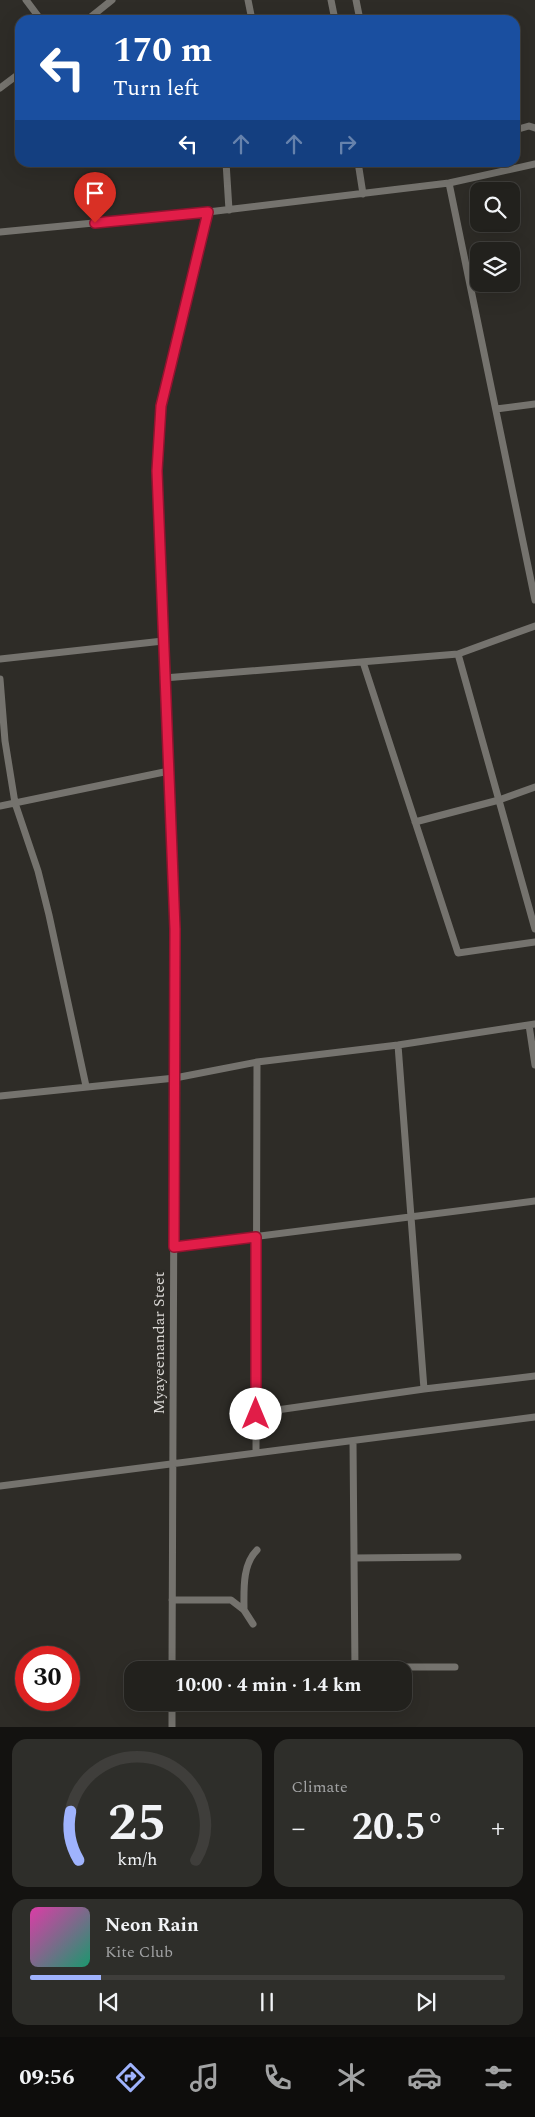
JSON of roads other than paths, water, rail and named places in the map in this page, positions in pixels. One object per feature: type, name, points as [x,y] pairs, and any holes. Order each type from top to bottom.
[{"type":"street","points":[[26,0],[38,15]]},
{"type":"street","points":[[93,15],[112,0]]},
{"type":"street","points":[[248,0],[251,15]]},
{"type":"street","points":[[332,0],[334,15]]},
{"type":"street","points":[[356,0],[359,15]]},
{"type":"street","points":[[0,88],[15,77]]},
{"type":"street","points":[[520,129],[529,126],[535,128]]},
{"type":"street","points":[[0,232],[229,210],[449,184],[535,164]]},
{"type":"street","points":[[226,167],[229,210]]},
{"type":"street","points":[[359,167],[363,194]]},
{"type":"street","points":[[449,184],[535,600]]},
{"type":"street","name":"Myayeenandar Steet","points":[[172,1661],[175,929],[157,471],[161,406],[208,212]]},
{"type":"street","points":[[496,409],[535,404]]},
{"type":"street","points":[[164,678],[458,654],[535,626]]},
{"type":"street","points":[[0,659],[163,641]]},
{"type":"street","points":[[458,654],[535,929]]},
{"type":"street","points":[[363,662],[458,953],[535,942]]},
{"type":"street","points":[[0,679],[5,741],[15,803],[43,889],[86,1086]]},
{"type":"street","points":[[0,806],[169,771]]},
{"type":"street","points":[[415,822],[499,800],[535,787]]},
{"type":"street","points":[[0,1096],[174,1078],[257,1062],[398,1045],[532,1024],[535,1065]]},
{"type":"street","points":[[398,1045],[424,1389]]},
{"type":"street","points":[[256,1452],[257,1062]]},
{"type":"street","points":[[174,1247],[535,1201]]},
{"type":"street","points":[[256,1414],[424,1389],[535,1376]]},
{"type":"street","points":[[0,1486],[535,1417]]},
{"type":"street","points":[[353,1441],[355,1661]]},
{"type":"street","points":[[244,1610],[247,1567],[251,1556],[257,1550]]},
{"type":"street","points":[[354,1558],[458,1557]]},
{"type":"street","points":[[172,1600],[231,1600],[244,1610],[253,1624]]},
{"type":"street","points":[[412,1667],[455,1667]]},
{"type":"street","points":[[172,1711],[172,1727]]}]
